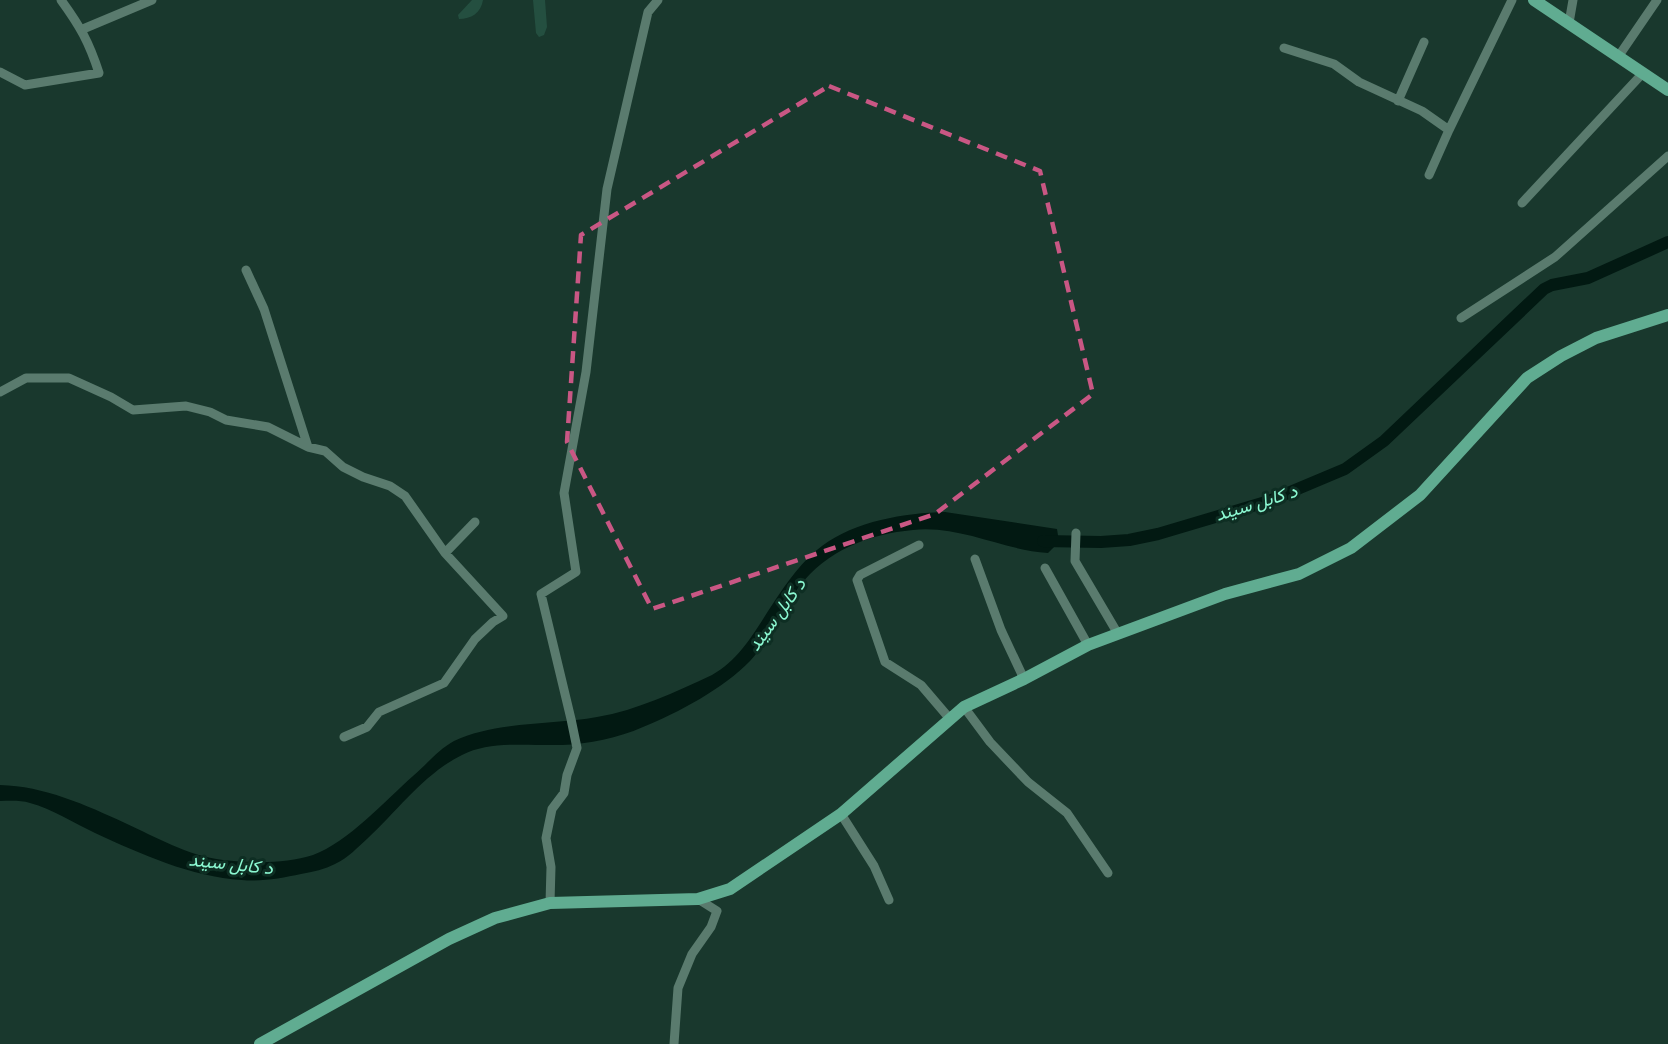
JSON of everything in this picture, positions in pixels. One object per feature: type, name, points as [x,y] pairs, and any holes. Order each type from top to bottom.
[{"type":"main road","points":[[1534,0],[1668,90]]},
{"type":"main road","points":[[260,1044],[449,939],[495,918],[550,903],[698,899],[730,889],[841,814],[964,707],[1088,645],[1225,594],[1299,574],[1351,548],[1420,495],[1527,378],[1561,356],[1596,338],[1668,315]]},
{"type":"street","points":[[0,72],[25,84],[99,73],[83,29],[61,0]]},
{"type":"street","points":[[83,29],[152,0]]},
{"type":"street","points":[[550,903],[551,867],[546,838],[552,808],[564,793],[567,775],[577,748],[541,594],[576,572],[564,493],[586,372],[607,189],[648,12],[658,0]]},
{"type":"street","points":[[1429,175],[1512,0]]},
{"type":"street","points":[[1569,23],[1574,0]]},
{"type":"street","points":[[1618,57],[1658,0]]},
{"type":"street","points":[[1662,0],[1668,4]]},
{"type":"street","points":[[1398,101],[1424,42]]},
{"type":"street","points":[[1284,48],[1334,64],[1359,82],[1422,111],[1449,130]]},
{"type":"street","points":[[1522,203],[1643,73]]},
{"type":"street","points":[[1461,318],[1555,257],[1668,156]]},
{"type":"street","points":[[246,270],[264,309],[308,447]]},
{"type":"street","points":[[0,392],[26,378],[69,378],[133,410],[186,406],[210,412],[226,420],[268,427],[308,447],[325,452],[342,467],[390,486],[405,496],[446,553],[503,616],[475,639],[444,683],[379,712],[367,727],[344,737]]},
{"type":"street","points":[[446,553],[475,522]]},
{"type":"street","points":[[1076,533],[1075,561],[1118,634]]},
{"type":"street","points":[[919,545],[860,575],[857,580],[885,662],[921,685],[950,719]]},
{"type":"street","points":[[975,559],[1001,630],[1024,679]]},
{"type":"street","points":[[1045,568],[1088,645]]},
{"type":"street","points":[[964,707],[990,742],[1028,782],[1067,813],[1108,873]]},
{"type":"street","points":[[841,814],[874,866],[889,900]]},
{"type":"street","points":[[674,1044],[678,988],[692,954],[711,927],[717,911],[698,899]]},
{"type":"highlighted area","points":[[829,86],[1040,171],[1093,394],[935,514],[652,609],[567,442],[581,235]]},
{"type":"green space","points":[[472,0],[483,0],[478,12],[468,18],[459,19],[458,15]]},
{"type":"green space","points":[[533,0],[545,0],[547,27],[544,35],[539,37],[536,33]]},
{"type":"water","points":[[945,512],[1057,529],[1059,542],[1048,553],[964,534],[930,529],[881,535],[850,546],[822,563],[810,574],[793,596],[764,644],[750,661],[727,681],[700,699],[643,727],[603,740],[562,745],[485,747],[473,750],[449,763],[424,782],[349,856],[323,869],[286,877],[257,880],[223,878],[204,874],[148,856],[95,833],[55,812],[22,801],[0,801],[0,785],[49,793],[95,810],[160,840],[210,858],[268,862],[313,855],[353,831],[448,744],[487,730],[580,720],[612,714],[656,700],[712,675],[740,652],[790,579],[822,546],[850,530],[881,520],[914,514]]},
{"type":"waterway","name":"د کابل سيند","points":[[1043,541],[1101,542],[1129,540],[1158,534],[1269,501],[1345,469],[1384,441],[1544,289],[1552,285],[1588,278],[1668,242]]}]
